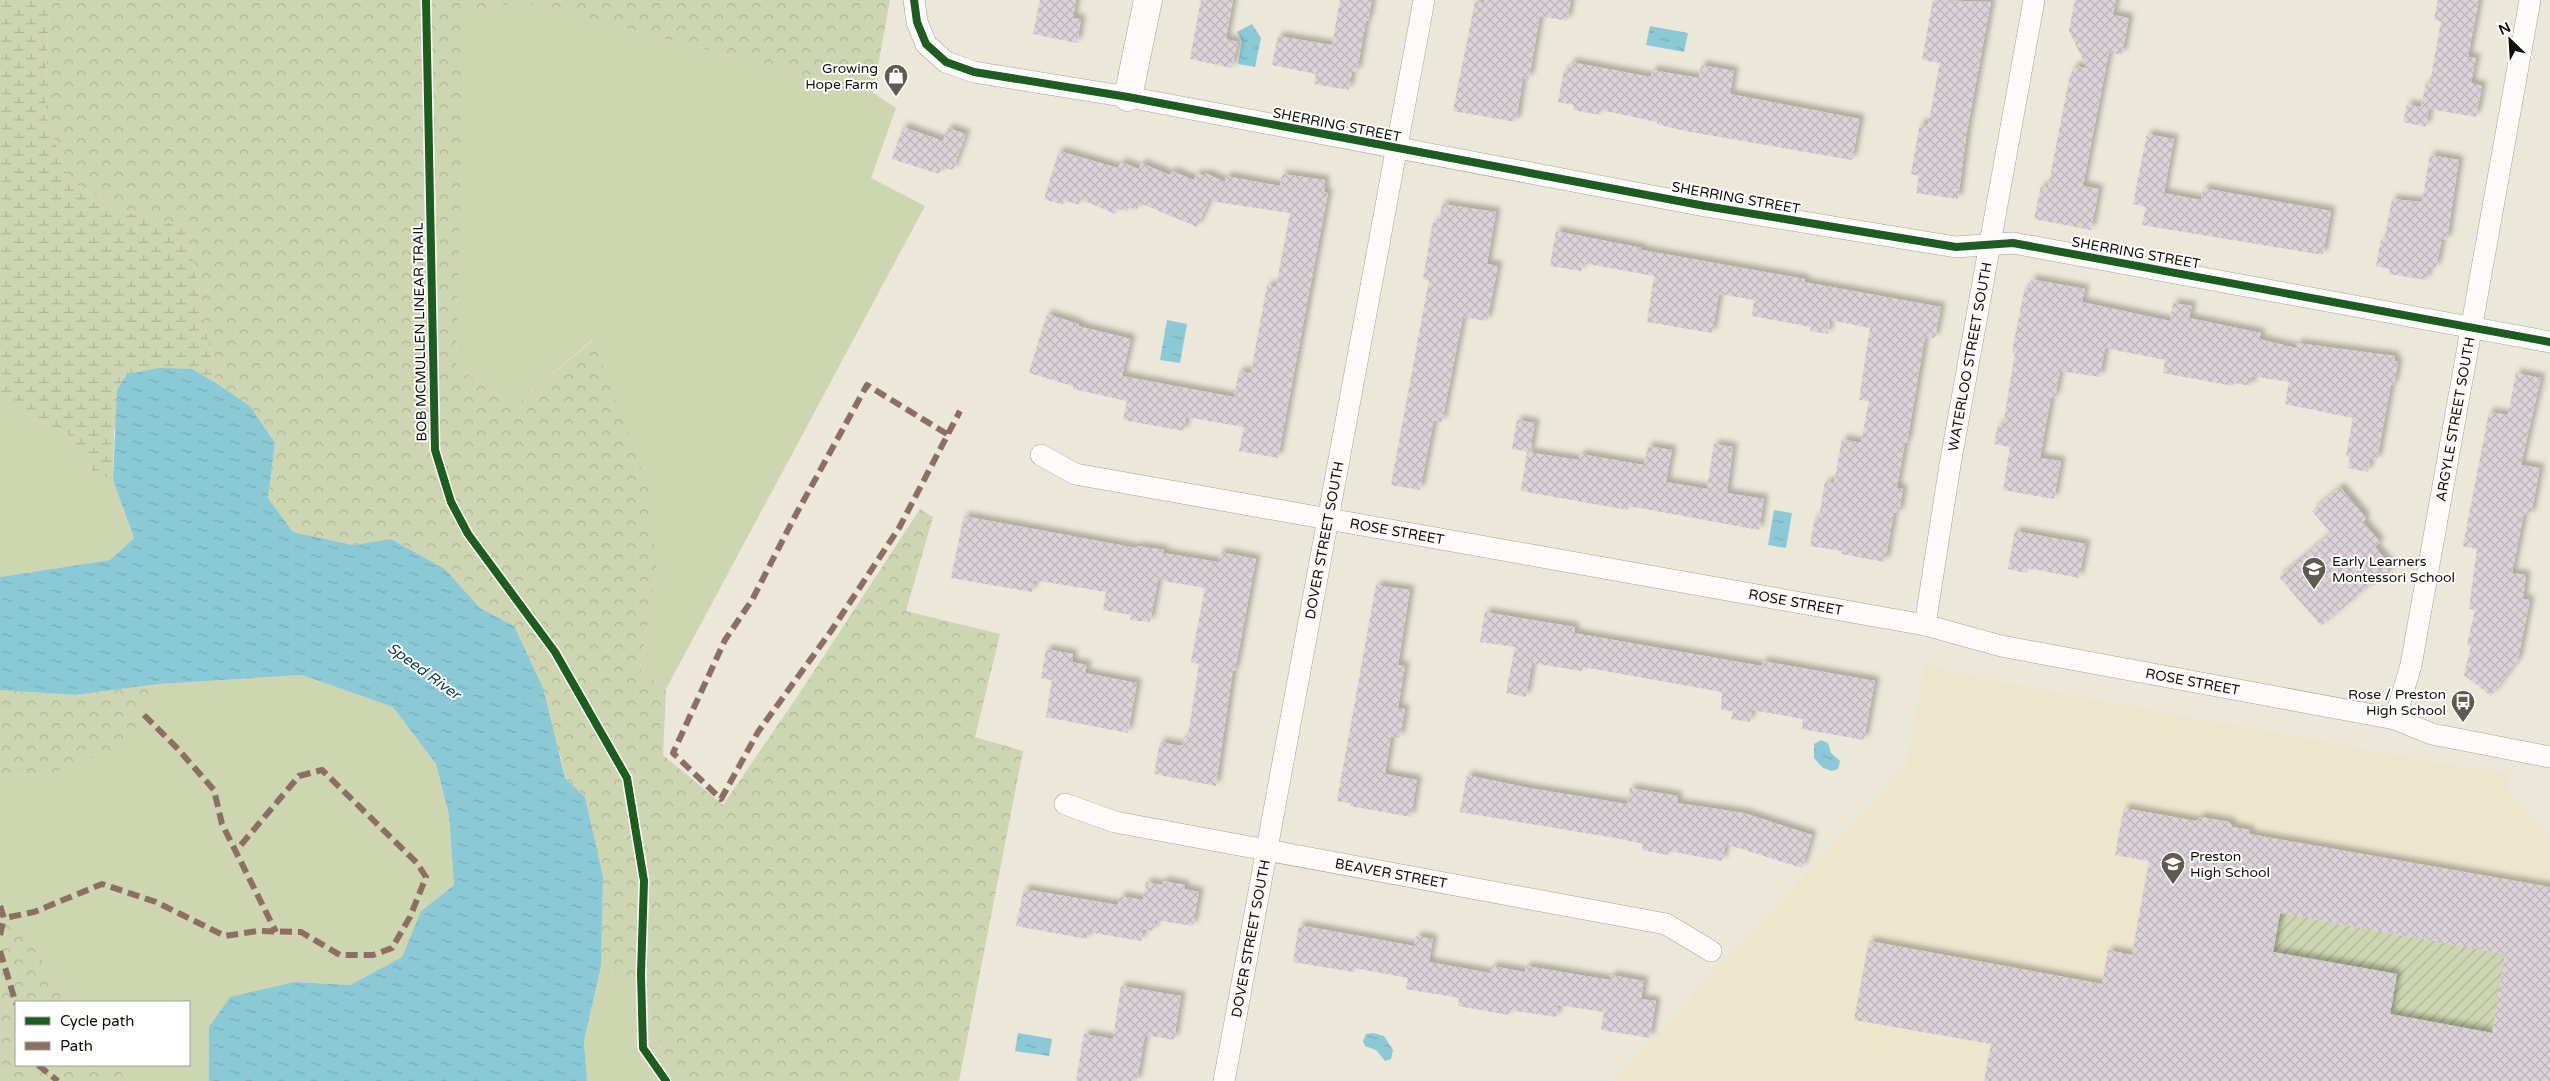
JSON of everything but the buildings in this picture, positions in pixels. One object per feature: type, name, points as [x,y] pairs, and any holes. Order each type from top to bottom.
[{"type":"street","name":"SHERRING STREET","points":[[914,0],[917,22],[926,44],[946,62],[974,72],[1128,97],[1396,150],[1705,206],[1956,247],[2013,244],[2550,342]]},
{"type":"street","points":[[1128,97],[1148,0]]},
{"type":"street","name":"DOVER STREET SOUTH","points":[[1224,1081],[1424,0]]},
{"type":"street","name":"WATERLOO STREET SOUTH","points":[[1925,625],[1950,464],[1988,246],[2034,0]]},
{"type":"street","name":"ARGYLE STREET SOUTH","points":[[2395,719],[2411,665],[2530,0]]},
{"type":"street","name":"ROSE STREET","points":[[1041,455],[1075,474],[1925,625],[2001,646],[2395,719],[2432,734],[2550,757]]},
{"type":"street","name":"BEAVER STREET","points":[[1065,804],[1115,822],[1666,924],[1711,952]]},
{"type":"shaded area","name":"Preston High School","points":[[1925,664],[1983,679],[2444,764],[2510,772],[2507,788],[2550,839],[2550,1081],[1614,1081],[1906,766]]},
{"type":"green space","points":[[0,0],[49,0],[45,114],[69,180],[119,210],[187,228],[216,383],[192,369],[114,430],[113,480],[93,472],[67,433],[24,416],[0,392]]},
{"type":"green space","points":[[49,0],[890,0],[873,93],[520,1],[465,15],[456,366],[513,407],[593,340],[648,487],[657,570],[640,669],[666,689],[663,755],[723,805],[803,688],[920,509],[933,517],[906,611],[1000,634],[975,737],[1023,751],[959,1081],[685,1081],[670,1072],[646,1001],[601,966],[603,876],[585,797],[565,778],[561,758],[514,626],[480,608],[445,569],[391,539],[353,545],[293,532],[268,498],[275,443],[250,406],[216,383],[187,228],[119,210],[69,180],[45,114]]},
{"type":"green space","points":[[520,1],[873,93],[896,108],[871,178],[925,206],[666,689],[640,669],[657,570],[592,340],[513,407],[456,366],[464,15]]},
{"type":"green space","points":[[0,392],[24,416],[67,433],[93,472],[113,480],[134,538],[110,560],[0,577]]},
{"type":"green space","points":[[302,675],[393,707],[436,764],[449,815],[454,885],[421,911],[402,957],[350,985],[295,982],[209,1027],[209,1081],[127,1081],[117,1066],[190,1066],[190,1001],[71,1001],[0,901],[0,775],[49,774],[139,712],[159,684]]},
{"type":"green space","points":[[159,684],[139,712],[136,741],[49,774],[0,775],[0,690],[75,695]]},
{"type":"green space","points":[[0,901],[71,1001],[15,1001],[15,1066],[117,1066],[127,1081],[0,1081]]},
{"type":"green space","points":[[2280,913],[2505,954],[2492,1033],[2390,1014],[2397,974],[2273,952]]},
{"type":"green space","points":[[601,966],[646,1001],[670,1072],[685,1081],[587,1081],[584,1041]]},
{"type":"water","points":[[1252,24],[1261,38],[1255,67],[1238,64],[1242,41],[1237,32]]},
{"type":"water","points":[[1650,26],[1688,33],[1684,52],[1646,45]]},
{"type":"water","points":[[1167,320],[1187,324],[1180,363],[1160,360]]},
{"type":"water","name":"Speed River","points":[[159,368],[192,369],[250,406],[275,443],[268,498],[293,532],[353,545],[391,539],[445,569],[480,608],[514,626],[543,688],[565,778],[585,797],[603,876],[601,966],[584,1041],[587,1081],[209,1081],[209,1027],[230,997],[295,982],[350,985],[402,957],[421,911],[454,885],[449,815],[436,764],[393,707],[302,675],[159,684],[75,695],[0,690],[0,577],[110,560],[134,538],[113,480],[117,390],[127,374]]},
{"type":"water","points":[[1774,510],[1792,513],[1786,548],[1768,545]]},
{"type":"water","points":[[1821,740],[1828,743],[1831,753],[1840,761],[1838,769],[1832,771],[1823,768],[1814,758],[1814,744]]},
{"type":"water","points":[[1018,1033],[1052,1039],[1049,1056],[1015,1051]]},
{"type":"water","points":[[1373,1033],[1384,1036],[1393,1050],[1391,1059],[1385,1061],[1376,1050],[1365,1046],[1363,1041],[1366,1034]]},
{"type":"marked path","points":[[947,434],[867,385],[794,518],[752,600],[725,640],[673,753],[721,799],[758,732],[831,631],[899,528],[960,411]]},
{"type":"marked path","points":[[144,715],[178,749],[214,790],[222,824],[276,932]]},
{"type":"marked path","points":[[0,906],[4,918],[34,912],[102,884],[156,902],[225,936],[257,931],[301,932],[340,955],[373,955],[392,948],[410,917],[426,877],[417,863],[322,770],[299,776],[235,852]]},
{"type":"marked path","points":[[0,935],[4,918]]},
{"type":"marked path","points":[[0,951],[15,1001]]},
{"type":"marked path","points":[[39,1066],[58,1081]]},
{"type":"cycle path","name":"BOB MCMULLEN LINEAR TRAIL","points":[[426,0],[435,450],[451,502],[468,534],[555,652],[627,778],[644,881],[641,974],[643,1048],[666,1081]]},
{"type":"cycle path","points":[[914,0],[917,22],[926,44],[946,62],[974,72],[1128,97],[1705,206],[1956,247],[2013,243],[2550,342]]},
{"type":"place","name":"Growing Hope Farm","points":[[896,97]]},
{"type":"place","name":"Early Learners Montessori School","points":[[2314,590]]},
{"type":"place","name":"Rose / Preston High School","points":[[2463,723]]},
{"type":"place","name":"Preston High School","points":[[2173,885]]}]
